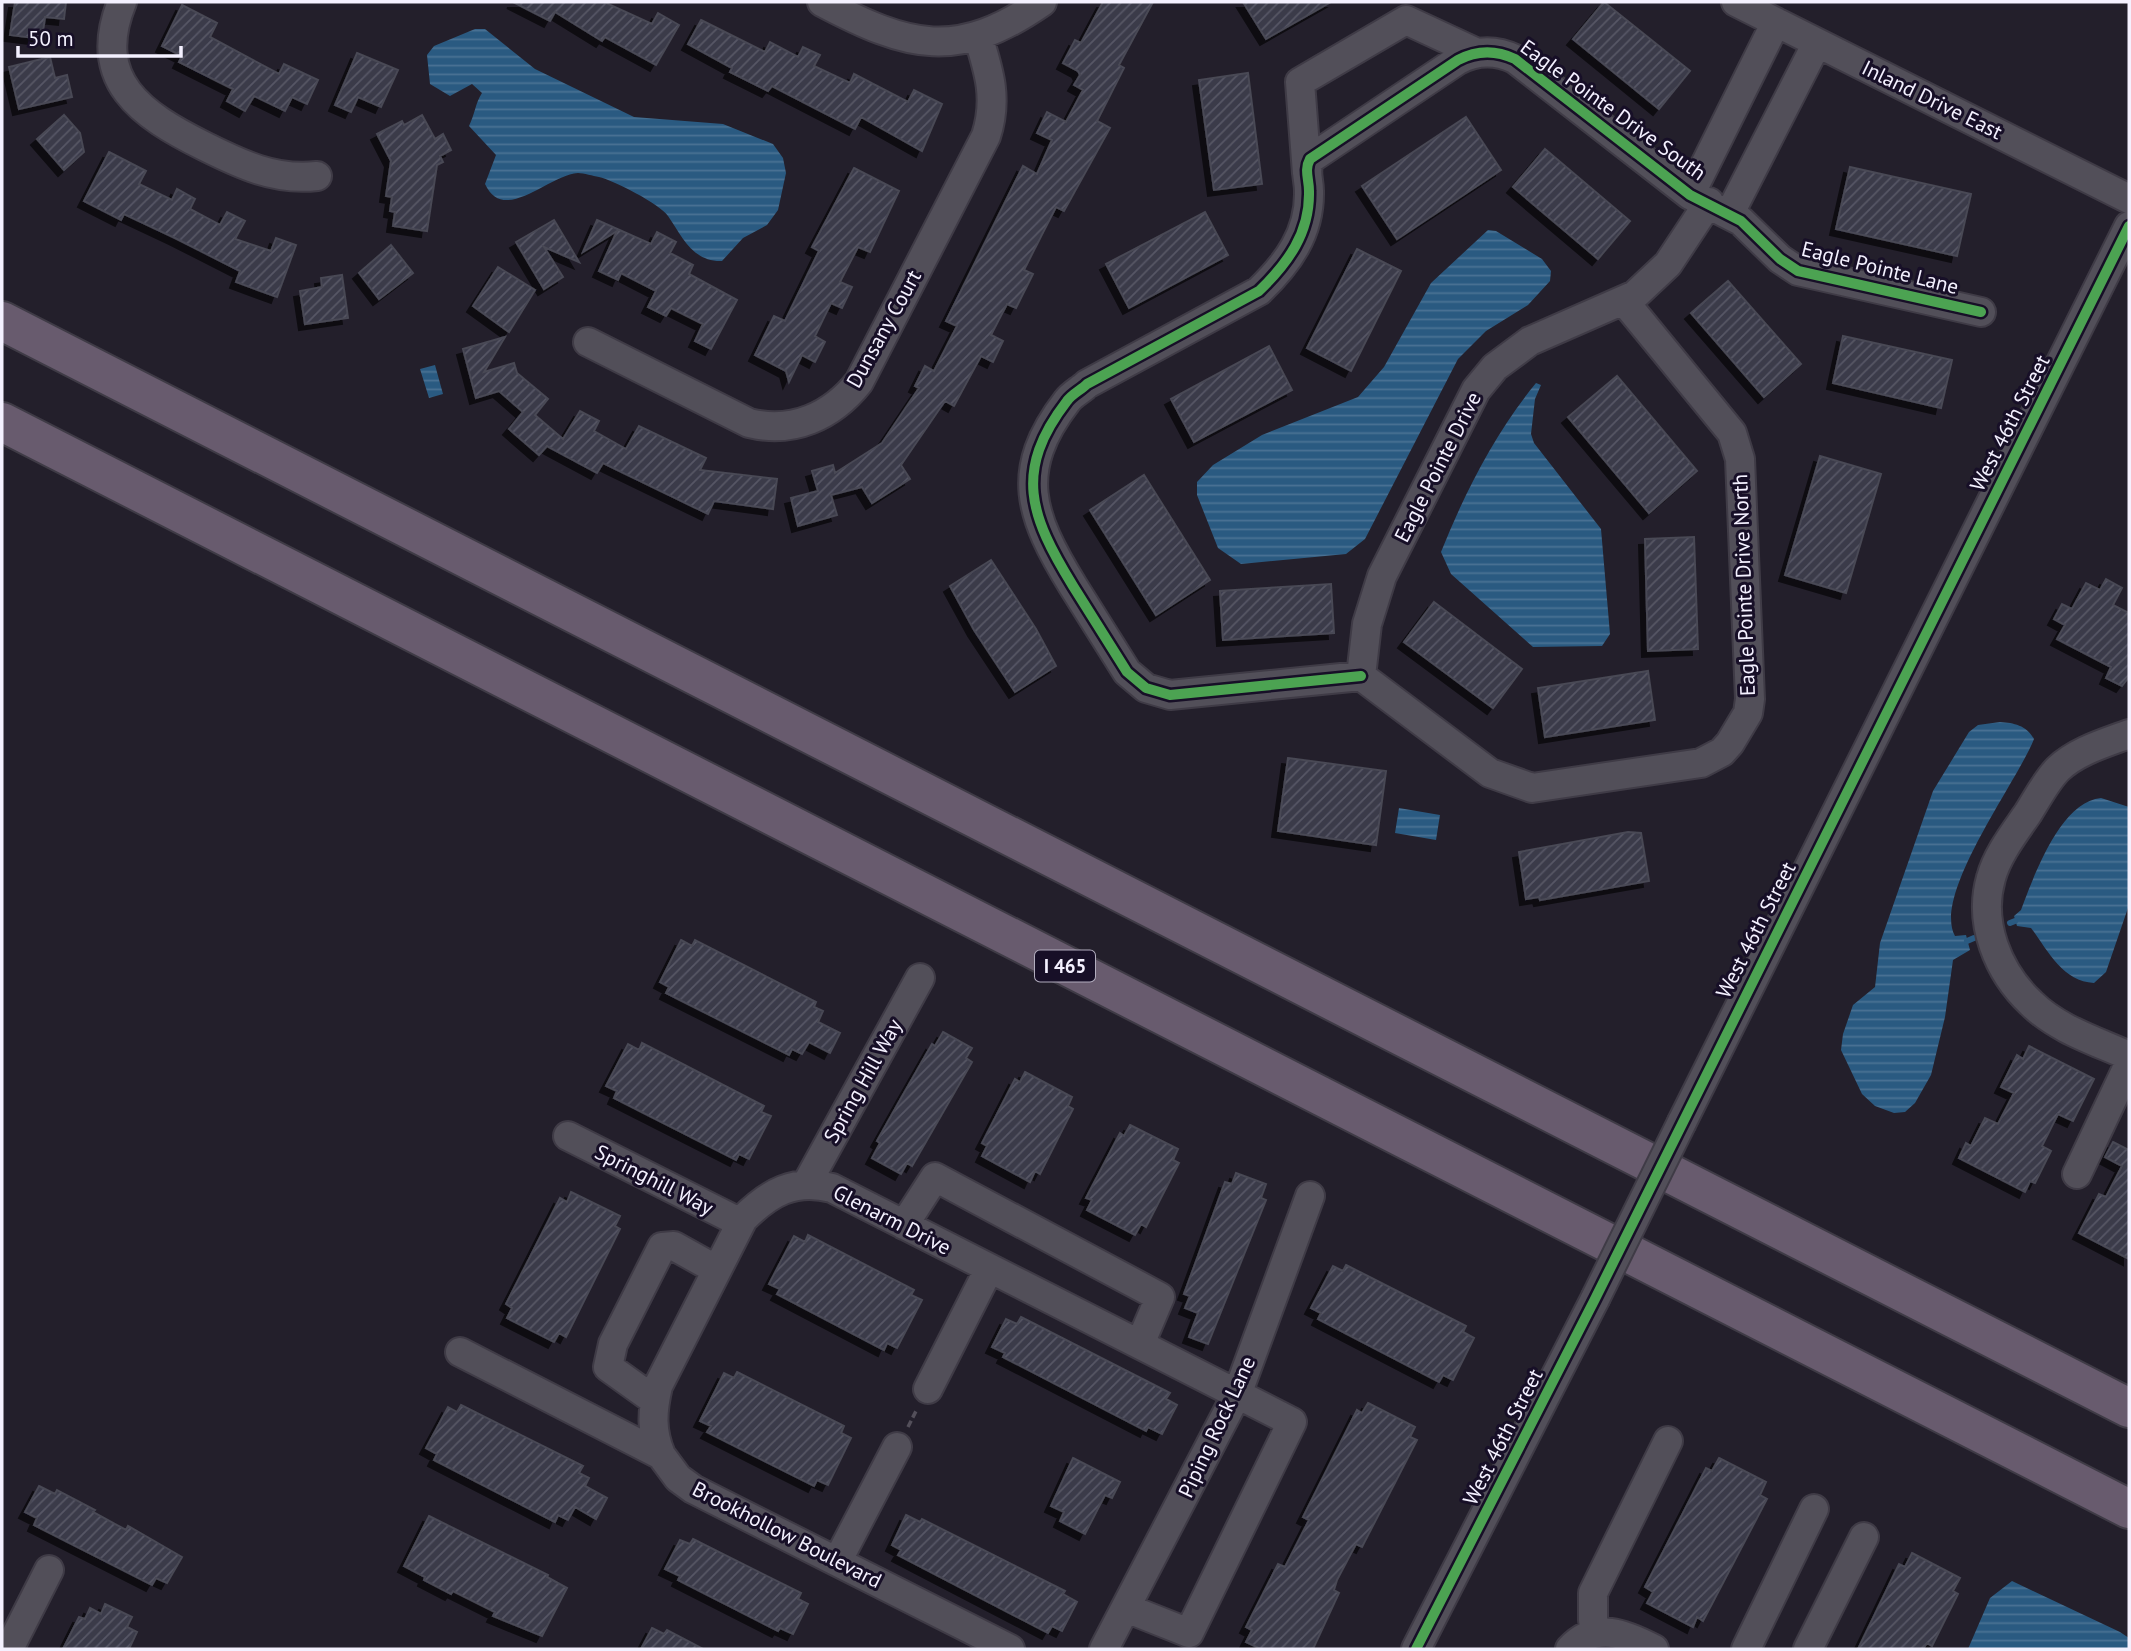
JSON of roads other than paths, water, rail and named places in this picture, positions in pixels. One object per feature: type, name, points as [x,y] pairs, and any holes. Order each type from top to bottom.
[{"type":"highway","points":[[2,321],[2129,1408]]},
{"type":"highway","name":"I 465","points":[[2,422],[2129,1510]]},
{"type":"street","points":[[122,2],[115,24],[116,66],[122,84],[149,117],[254,169],[298,177],[317,176]]},
{"type":"street","points":[[822,2],[874,29],[904,38],[947,41],[978,36],[1007,25],[1042,2]]},
{"type":"street","name":"Inland Drive East","points":[[1736,2],[2129,199]]},
{"type":"street","name":"Eagle Pointe Drive South","points":[[1307,173],[1300,82],[1406,20],[1477,53],[1496,52],[1520,62],[1710,203]]},
{"type":"street","name":"Eagle Pointe Drive","points":[[1710,203],[1776,22]]},
{"type":"street","name":"Dunsany Court","points":[[588,342],[749,423],[769,426],[801,424],[837,405],[859,382],[986,136],[992,114],[993,92],[978,36]]},
{"type":"street","name":"Eagle Pointe Drive","points":[[1361,676],[1367,624],[1382,576],[1476,390],[1495,367],[1530,341],[1624,301],[1668,264],[1817,43]]},
{"type":"street","points":[[1361,676],[1170,695],[1146,688],[1127,672],[1046,541],[1034,505],[1032,484],[1038,449],[1054,417],[1071,397],[1087,384],[1259,291],[1282,269],[1298,243],[1306,223],[1308,164],[1317,154],[1458,60],[1477,53]]},
{"type":"street","name":"Eagle Pointe Lane","points":[[1710,203],[1798,271],[1980,312]]},
{"type":"street","name":"West 46th Street","points":[[1416,1649],[1595,1299],[2129,226]]},
{"type":"street","name":"Eagle Pointe Drive North","points":[[1361,676],[1490,773],[1532,788],[1695,765],[1722,752],[1730,743],[1748,713],[1750,699],[1740,459],[1732,433],[1624,301]]},
{"type":"street","points":[[2129,734],[2080,753],[2058,769],[2015,832],[1991,876],[1987,908],[1993,944],[2009,978],[2040,1011],[2129,1056]]},
{"type":"street","name":"Spring Hill Way","points":[[806,1185],[920,978]]},
{"type":"street","points":[[2077,1174],[2129,1063]]},
{"type":"street","name":"Springhill Way","points":[[568,1136],[741,1223]]},
{"type":"street","points":[[904,1225],[935,1177],[1160,1297],[1140,1344]]},
{"type":"street","name":"Glenarm Drive","points":[[661,1455],[654,1436],[654,1400],[741,1223],[764,1198],[779,1190],[806,1185],[841,1192],[989,1269],[1238,1392],[1292,1422],[1189,1633],[1126,1608]]},
{"type":"street","name":"Piping Rock Lane","points":[[1104,1649],[1238,1392],[1310,1196]]},
{"type":"street","points":[[654,1400],[608,1367],[613,1343],[662,1247],[674,1246],[717,1270]]},
{"type":"street","points":[[928,1389],[989,1269]]},
{"type":"street","name":"Brookhollow Boulevard","points":[[460,1352],[661,1455],[678,1478],[693,1489],[1010,1649]]},
{"type":"street","points":[[1598,1633],[1593,1620],[1593,1593],[1668,1441]]},
{"type":"street","points":[[838,1560],[897,1447]]},
{"type":"street","points":[[1746,1649],[1814,1509]]},
{"type":"street","points":[[1808,1649],[1864,1537]]},
{"type":"street","points":[[9,1649],[49,1570]]},
{"type":"street","points":[[1570,1649],[1581,1639],[1598,1633],[1621,1633],[1654,1649]]},
{"type":"water","points":[[475,29],[485,29],[535,69],[634,117],[723,124],[773,144],[783,158],[786,173],[778,210],[767,225],[743,238],[722,261],[703,257],[695,252],[668,216],[656,205],[606,179],[578,173],[515,199],[503,200],[493,195],[485,184],[496,155],[469,126],[482,93],[472,84],[450,96],[430,84],[427,55],[434,46]]},
{"type":"water","points":[[1488,230],[1496,231],[1542,259],[1551,271],[1550,281],[1528,305],[1486,331],[1458,359],[1365,539],[1346,554],[1241,564],[1218,548],[1197,495],[1197,482],[1213,465],[1262,435],[1358,397],[1384,367],[1431,283]]},
{"type":"water","points":[[435,365],[443,394],[429,398],[420,369]]},
{"type":"water","points":[[1536,383],[1541,385],[1535,399],[1531,434],[1534,443],[1601,529],[1610,634],[1602,646],[1533,647],[1451,574],[1441,552],[1482,464],[1507,422]]},
{"type":"water","points":[[2000,722],[2019,726],[2034,739],[1965,867],[1955,894],[1951,918],[1955,936],[1966,935],[1970,950],[1953,960],[1945,1017],[1931,1075],[1915,1103],[1905,1112],[1894,1113],[1875,1106],[1862,1094],[1841,1050],[1843,1034],[1853,1005],[1875,987],[1880,943],[1933,791],[1969,732],[1978,725]]},
{"type":"water","points":[[2101,798],[2129,807],[2129,905],[2106,972],[2094,983],[2073,977],[2065,971],[2031,928],[2017,926],[2014,916],[2021,910],[2041,861],[2061,826],[2073,812],[2086,803]]},
{"type":"water","points":[[1399,808],[1440,815],[1436,840],[1395,833]]},
{"type":"water","points":[[2012,1581],[2120,1632],[2129,1638],[2129,1649],[1968,1649],[1990,1598]]},
{"type":"waterway","points":[[2010,923],[2015,921]]},
{"type":"waterway","points":[[1967,941],[1974,938]]}]
